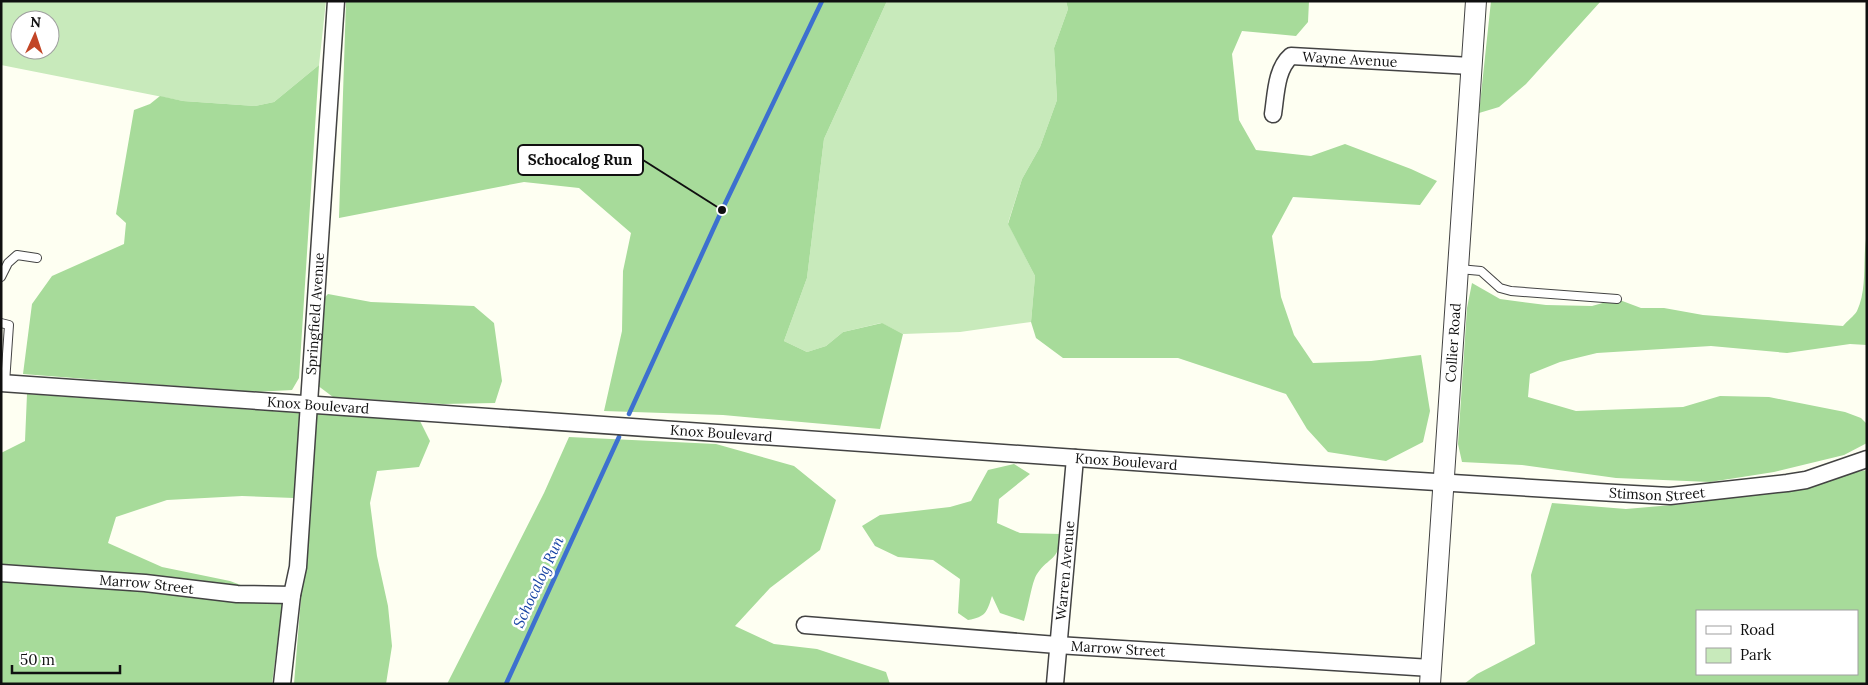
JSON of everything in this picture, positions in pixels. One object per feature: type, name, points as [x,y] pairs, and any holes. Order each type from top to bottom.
[{"type":"street","name":"Springfield Avenue","points":[[282,684],[292,595],[298,567],[336,1]]},
{"type":"street","name":"Collier Road","points":[[1430,676],[1476,1]]},
{"type":"street","name":"Wayne Avenue","points":[[1273,114],[1280,74],[1284,62],[1292,56],[1471,66]]},
{"type":"street","name":"Knox Boulevard","points":[[3,383],[1443,483]]},
{"type":"street","name":"Warren Avenue","points":[[1055,684],[1075,458]]},
{"type":"street","name":"Stimson Street","points":[[1443,483],[1468,482],[1670,496],[1806,480],[1867,459]]},
{"type":"street","name":"Marrow Street","points":[[1,573],[145,583],[237,594],[292,595]]},
{"type":"street","name":"Marrow Street","points":[[805,624],[1430,676]]},
{"type":"lane","points":[[1,277],[8,263],[17,255],[37,258]]},
{"type":"lane","points":[[1457,269],[1481,271],[1500,288],[1511,291],[1617,299]]},
{"type":"lane","points":[[1,323],[9,326],[3,383]]},
{"type":"green space","points":[[1,1],[326,1],[319,65],[274,102],[255,106],[183,101],[1,65]]},
{"type":"green space","points":[[346,1],[887,1],[824,139],[807,278],[784,341],[807,352],[826,346],[843,332],[882,323],[903,334],[880,429],[723,415],[604,411],[622,331],[623,271],[631,233],[579,188],[524,182],[339,218]]},
{"type":"green space","points":[[887,1],[1066,1],[1068,9],[1054,48],[1057,100],[1040,147],[1022,179],[1008,223],[1035,276],[1031,322],[960,332],[903,334],[881,323],[843,332],[826,346],[807,352],[784,341],[807,278],[824,139]]},
{"type":"green space","points":[[1066,1],[1309,1],[1308,22],[1296,36],[1242,31],[1232,54],[1239,120],[1256,150],[1311,156],[1345,144],[1437,181],[1420,205],[1293,197],[1272,236],[1281,297],[1294,335],[1313,363],[1371,361],[1421,355],[1430,411],[1423,442],[1386,461],[1328,452],[1307,429],[1286,394],[1178,358],[1063,358],[1036,338],[1031,322],[1035,276],[1008,224],[1022,179],[1040,147],[1057,100],[1054,48],[1068,9]]},
{"type":"green space","points":[[1491,1],[1601,1],[1526,84],[1499,107],[1479,113]]},
{"type":"green space","points":[[319,65],[299,378],[292,390],[252,392],[23,374],[32,304],[52,276],[124,244],[126,223],[116,214],[134,110],[150,104],[160,96],[183,101],[255,106],[274,102]]},
{"type":"green space","points":[[1867,233],[1867,345],[1850,344],[1787,353],[1711,346],[1597,353],[1560,362],[1530,374],[1528,397],[1576,411],[1683,407],[1720,396],[1769,397],[1845,412],[1861,418],[1867,424],[1867,443],[1844,455],[1774,472],[1710,482],[1616,478],[1522,465],[1462,462],[1458,444],[1467,308],[1472,283],[1500,299],[1546,305],[1592,306],[1617,299],[1641,308],[1664,308],[1703,315],[1843,326],[1856,313],[1860,302],[1864,283]]},
{"type":"green space","points":[[328,294],[371,302],[474,306],[494,323],[502,381],[495,403],[443,404],[333,397],[317,385],[319,303]]},
{"type":"green space","points":[[27,394],[300,413],[294,498],[242,496],[167,500],[116,517],[108,543],[162,567],[230,581],[283,601],[272,684],[1,684],[1,453],[25,441]]},
{"type":"green space","points":[[316,413],[420,421],[430,441],[419,467],[377,471],[370,503],[377,556],[388,606],[392,646],[386,684],[294,684]]},
{"type":"green space","points":[[569,437],[716,444],[794,466],[836,500],[820,550],[770,588],[735,626],[774,644],[817,649],[886,672],[890,684],[447,684],[544,493]]},
{"type":"green space","points":[[1014,464],[1030,474],[999,499],[997,523],[1020,533],[1061,534],[1056,554],[1041,568],[1035,578],[1024,621],[1000,613],[992,596],[985,613],[968,620],[958,613],[960,579],[933,560],[898,557],[875,546],[862,526],[880,515],[950,507],[971,501],[988,470]]},
{"type":"green space","points":[[1867,470],[1867,684],[1464,684],[1477,674],[1535,644],[1531,575],[1552,503],[1626,509],[1695,503]]},
{"type":"waterway","name":"Schocalog Run","points":[[629,414],[722,210],[822,1]]},
{"type":"waterway","name":"Schocalog Run","points":[[506,684],[619,437]]},
{"type":"place","name":"Schocalog Run","points":[[722,210]]}]
